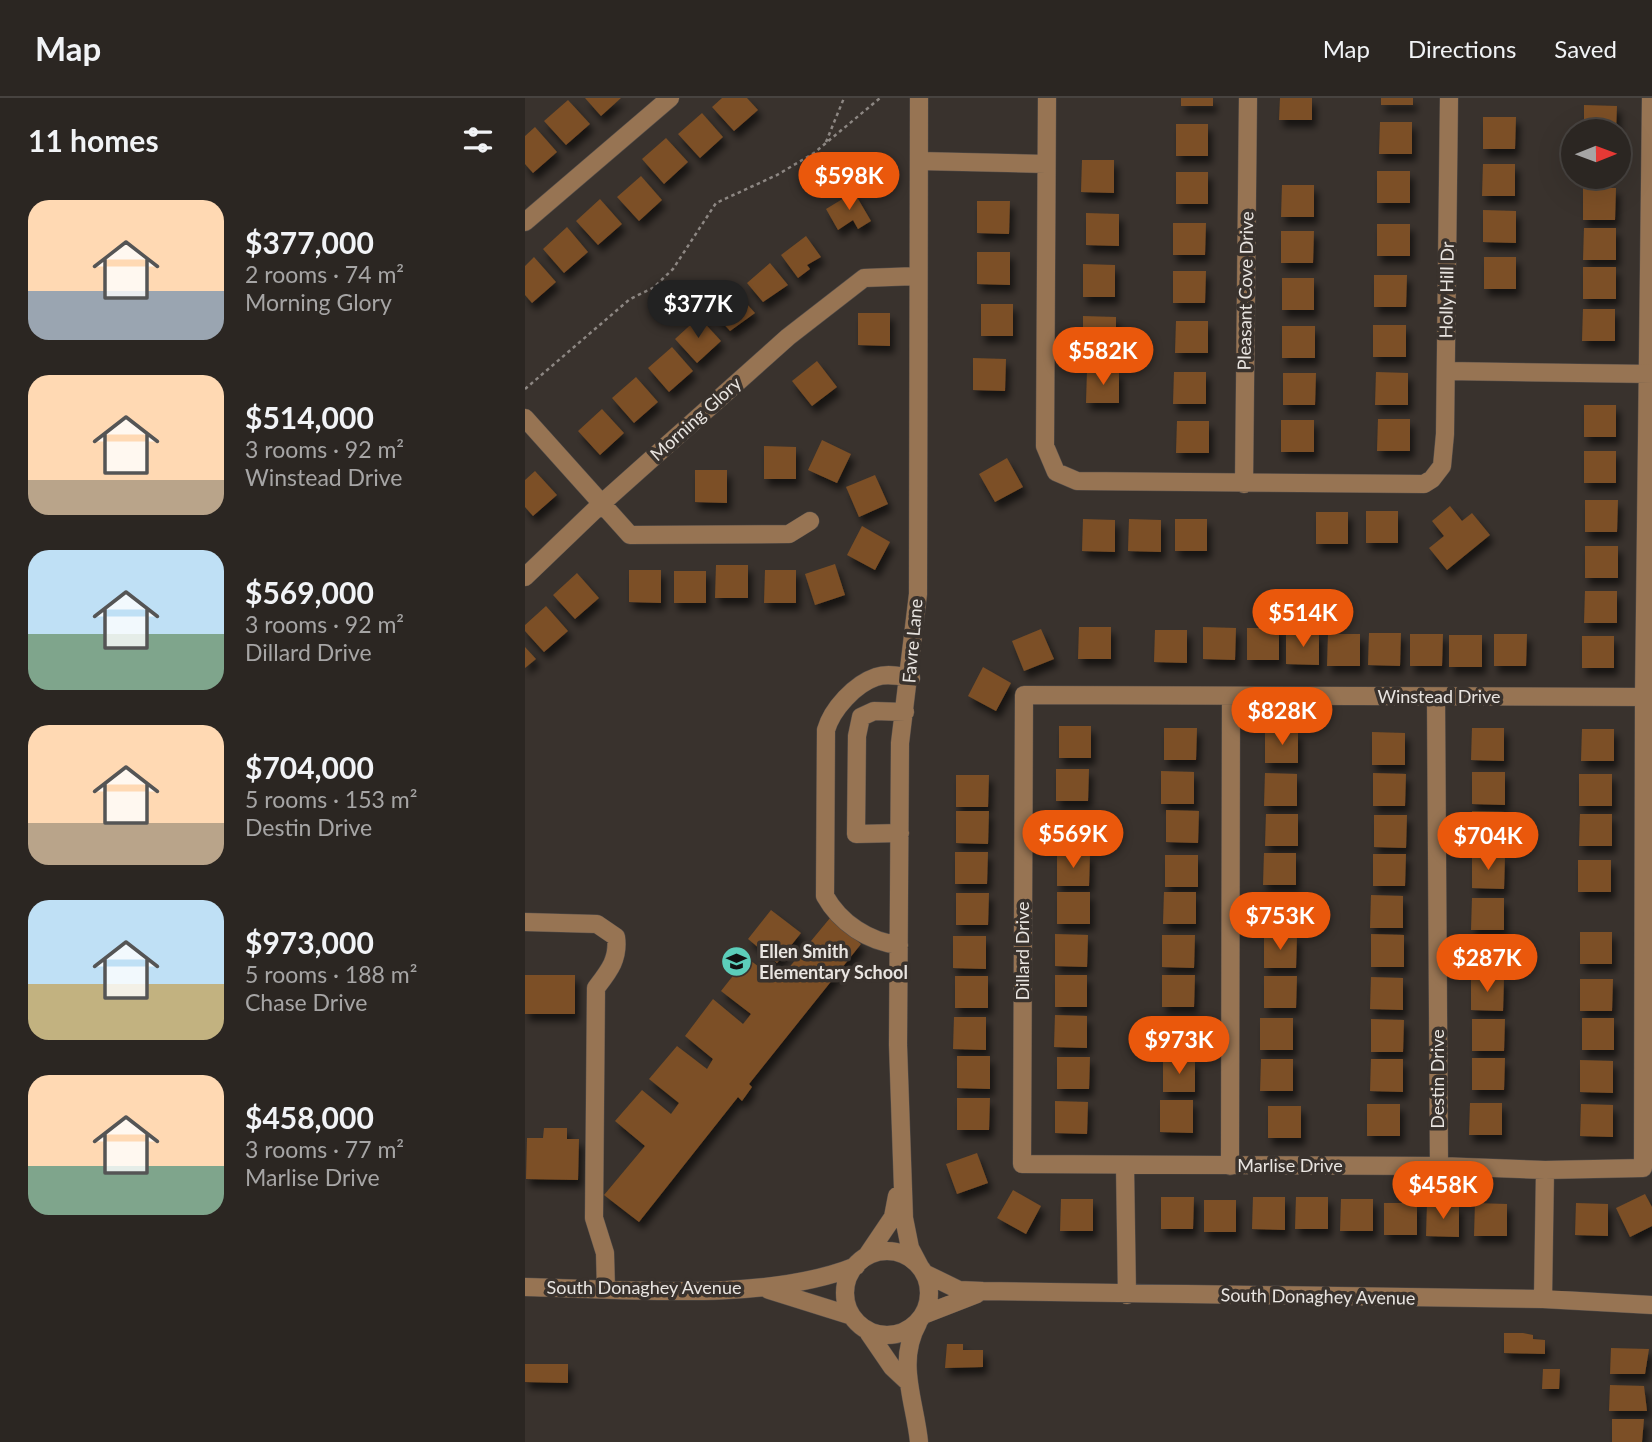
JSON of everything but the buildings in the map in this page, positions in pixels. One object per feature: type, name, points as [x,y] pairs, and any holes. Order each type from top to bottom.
[{"type":"street","points":[[525,222],[670,98]]},
{"type":"street","name":"Favre Lane","points":[[919,98],[918,594],[911,678],[901,743],[899,945],[900,1183],[906,1231],[922,1270]]},
{"type":"street","points":[[1047,98],[1045,446],[1056,472],[1077,481],[1244,484]]},
{"type":"street","name":"Pleasant Cove Drive","points":[[1244,484],[1248,98]]},
{"type":"street","name":"Holly Hill Dr","points":[[1244,484],[1424,484],[1432,479],[1442,466],[1446,371],[1449,98]]},
{"type":"street","points":[[1644,697],[1650,374],[1651,98]]},
{"type":"street","points":[[919,161],[1047,164]]},
{"type":"street","name":"Morning Glory","points":[[525,577],[600,505],[788,337],[864,278],[918,276]]},
{"type":"street","points":[[1446,371],[1650,374]]},
{"type":"street","points":[[525,418],[600,505],[630,535],[789,534],[810,521]]},
{"type":"street","points":[[899,945],[869,939],[831,908],[825,896],[826,730],[834,710],[866,682],[878,676],[911,678]]},
{"type":"street","name":"Winstead Drive","points":[[1024,695],[1644,697]]},
{"type":"street","name":"Dillard Drive","points":[[1022,1164],[1024,695]]},
{"type":"street","points":[[1230,1166],[1231,696]]},
{"type":"street","name":"Destin Drive","points":[[1436,697],[1439,1166]]},
{"type":"street","name":"Marlise Drive","points":[[1022,1164],[1439,1166],[1545,1170],[1643,1168],[1644,697]]},
{"type":"street","points":[[900,833],[856,834],[857,736],[861,717],[874,712],[905,712]]},
{"type":"street","points":[[525,922],[597,924],[615,937],[618,951],[596,988],[594,1218],[605,1253],[606,1289]]},
{"type":"street","points":[[1125,1165],[1127,1295]]},
{"type":"street","points":[[1543,1299],[1545,1170]]},
{"type":"street","name":"Favre Lane","points":[[861,1261],[893,1217],[900,1183]]},
{"type":"street","points":[[908,1382],[892,1367],[866,1329],[852,1316],[846,1290],[861,1261],[889,1251],[911,1259],[922,1270],[929,1287],[928,1302],[908,1350],[908,1382],[919,1442]]},
{"type":"street","name":"South Donaghey Avenue","points":[[525,1287],[762,1288],[835,1275],[861,1261]]},
{"type":"street","name":"South Donaghey Avenue","points":[[922,1270],[959,1290],[983,1292],[1543,1299],[1652,1305]]},
{"type":"street","name":"South Donaghey Avenue","points":[[762,1288],[852,1316]]},
{"type":"street","name":"South Donaghey Avenue","points":[[921,1317],[983,1292]]},
{"type":"street","points":[[866,1329],[877,1334],[901,1333],[921,1317]]},
{"type":"path","points":[[826,142],[844,98]]},
{"type":"path","points":[[525,389],[630,299],[653,288],[663,279],[673,269],[716,203],[777,175],[814,153],[880,98]]},
{"type":"place","name":"Ellen Smith Elementary School","points":[[736,962]]}]
